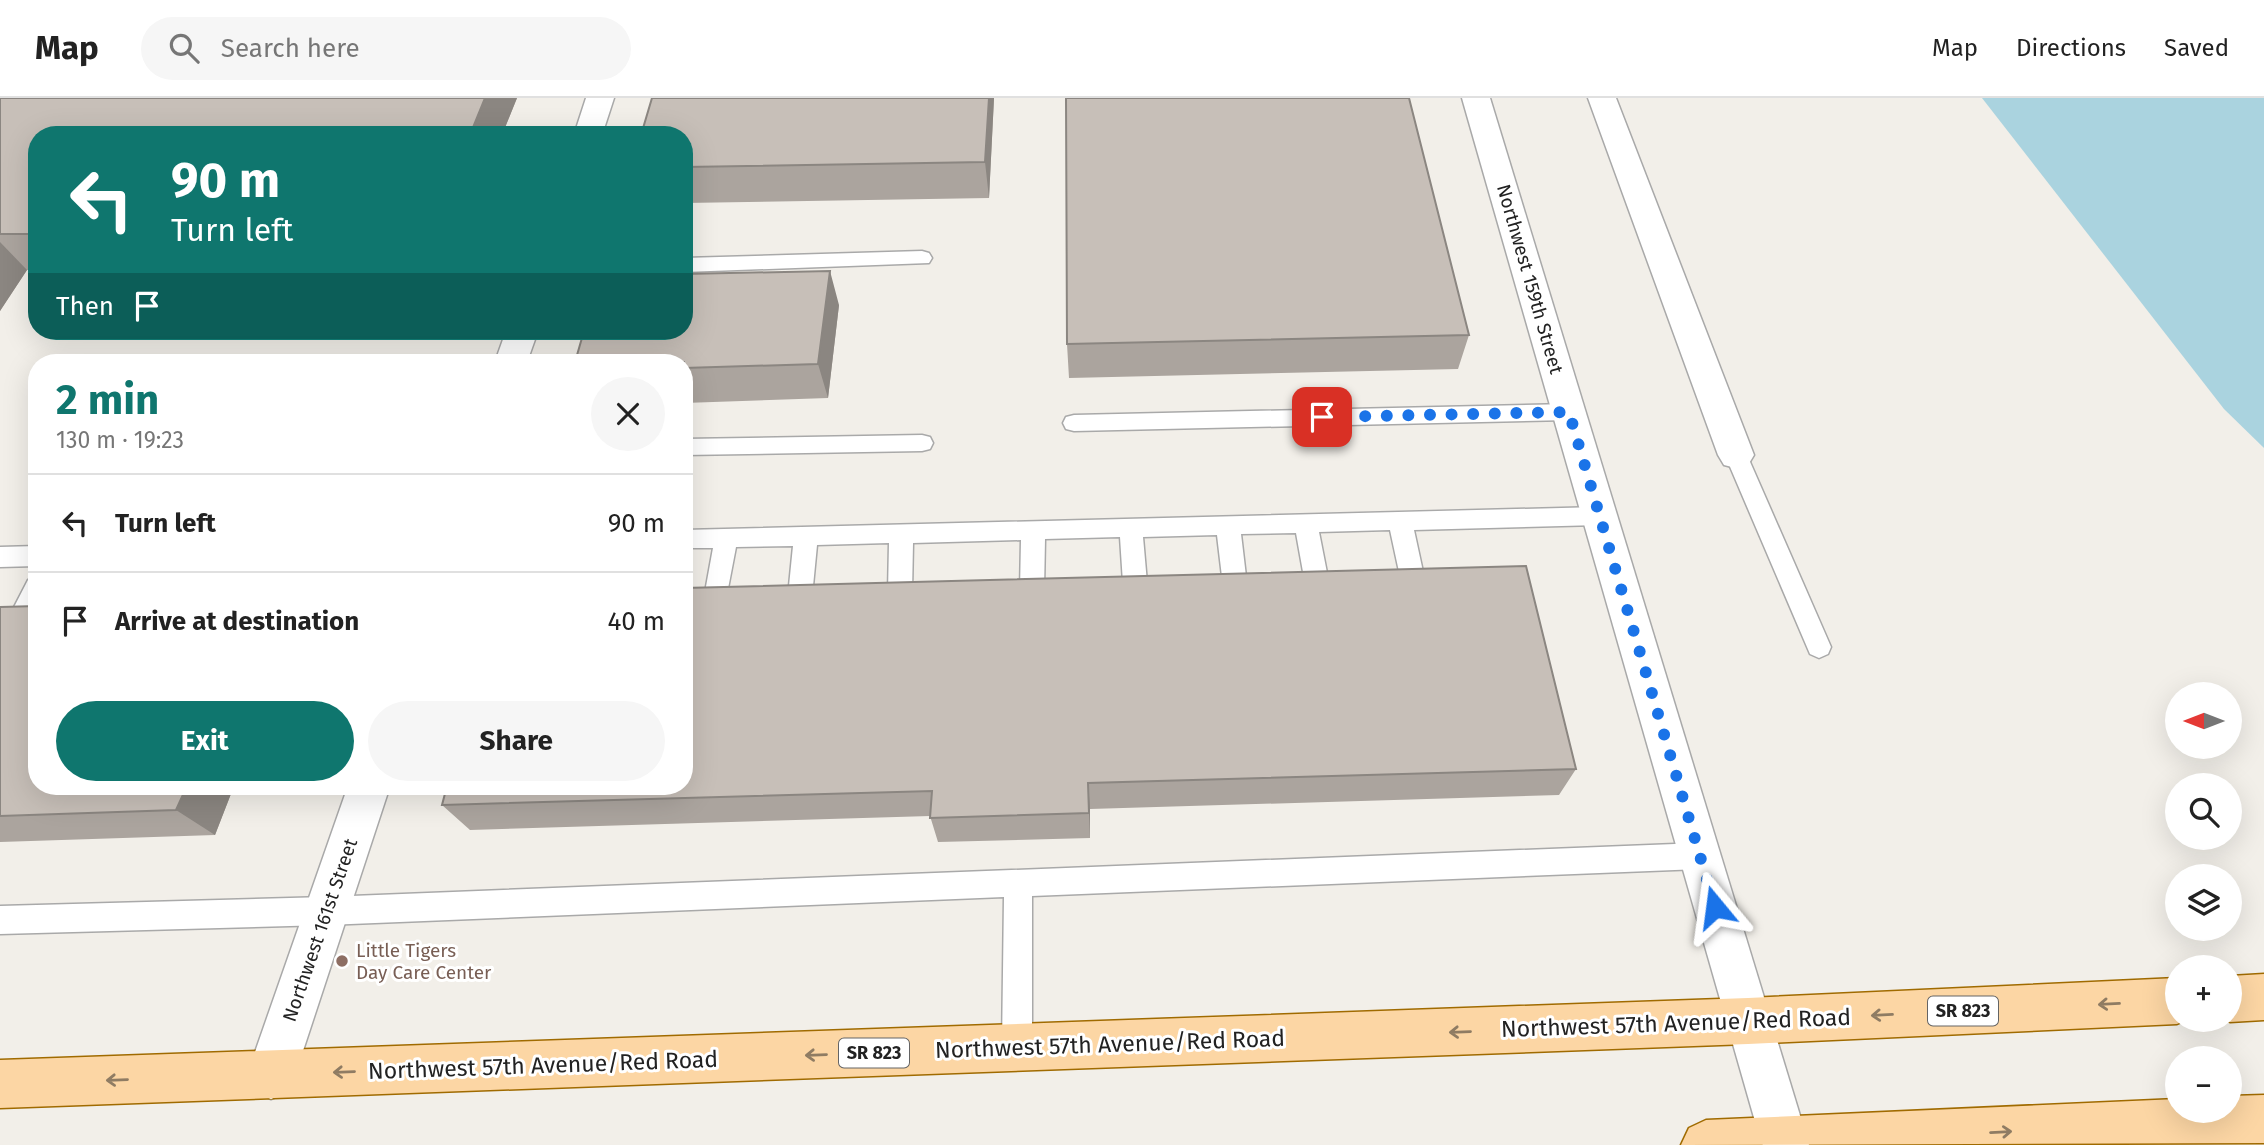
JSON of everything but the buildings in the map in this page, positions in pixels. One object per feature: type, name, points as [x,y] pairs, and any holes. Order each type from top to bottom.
[{"type":"main road","points":[[2242,998],[2264,997]]},
{"type":"main road","name":"Northwest 57th Avenue/Red Road","points":[[0,1084],[1748,1021],[2165,1002]]},
{"type":"main road","points":[[1706,1145],[2264,1119]]},
{"type":"street","points":[[591,126],[600,98]]},
{"type":"street","name":"Northwest 159th Street","points":[[1476,98],[1786,1143]]},
{"type":"street","points":[[1602,98],[1736,456]]},
{"type":"street","name":"Northwest 161st Street","points":[[271,1075],[366,795]]},
{"type":"lane","points":[[693,265],[922,258]]},
{"type":"lane","points":[[1074,423],[1569,412]]},
{"type":"lane","points":[[693,447],[922,443]]},
{"type":"lane","points":[[1736,456],[1819,647]]},
{"type":"lane","points":[[693,539],[1599,516]]},
{"type":"lane","points":[[1400,521],[1413,581]]},
{"type":"lane","points":[[1306,523],[1317,583]]},
{"type":"lane","points":[[1228,525],[1235,585]]},
{"type":"lane","points":[[1131,527],[1135,583]]},
{"type":"lane","points":[[1032,590],[1033,530]]},
{"type":"lane","points":[[900,592],[901,533]]},
{"type":"lane","points":[[801,586],[806,536]]},
{"type":"lane","points":[[717,592],[726,538]]},
{"type":"lane","points":[[0,557],[28,556]]},
{"type":"lane","points":[[25,609],[28,604]]},
{"type":"lane","points":[[0,920],[326,911],[1700,856]]},
{"type":"lane","points":[[1017,1047],[1018,883]]},
{"type":"water","points":[[1982,98],[2264,98],[2264,448],[2224,409]]},
{"type":"place","name":"Little Tigers Day Care Center","points":[[342,961]]},
{"type":"route","points":[[1322,417],[1569,412],[1715,907]]}]
